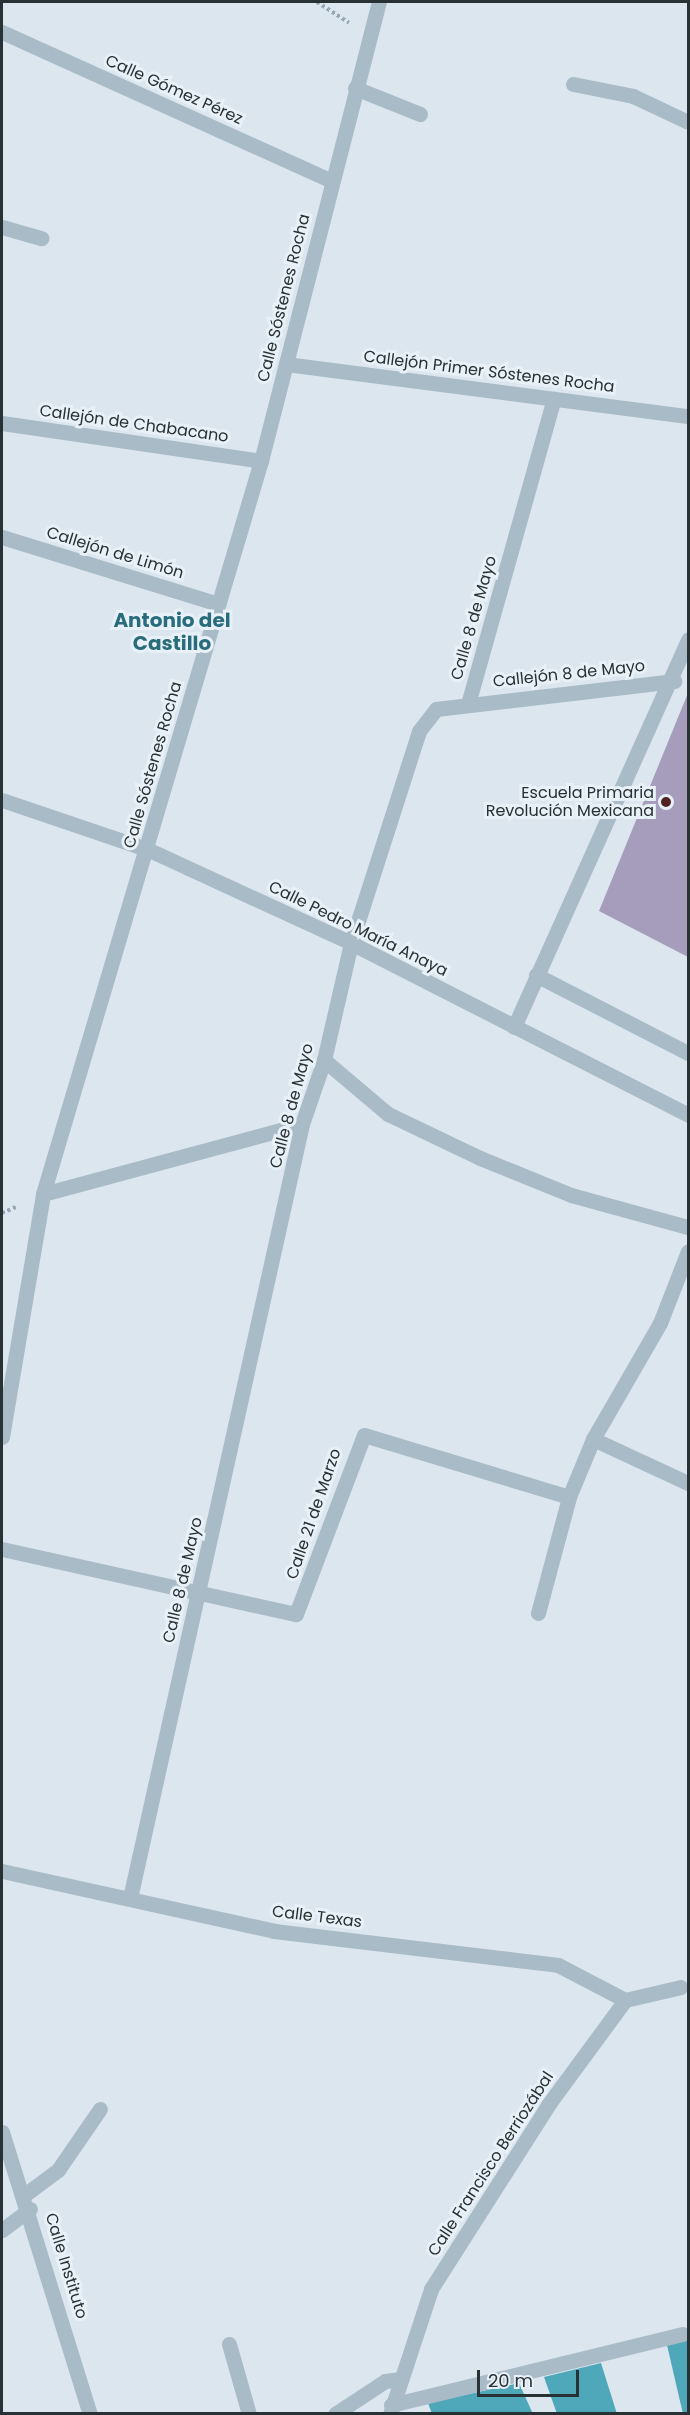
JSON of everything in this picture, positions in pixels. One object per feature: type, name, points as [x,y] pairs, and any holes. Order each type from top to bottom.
[{"type":"street","name":"Calle Sóstenes Rocha","points":[[2,1437],[44,1194],[261,461],[355,88],[379,2]]},
{"type":"street","name":"Calle Gómez Pérez","points":[[2,32],[332,181]]},
{"type":"street","points":[[573,84],[633,96],[688,122]]},
{"type":"street","points":[[355,88],[420,114]]},
{"type":"street","points":[[2,227],[41,238]]},
{"type":"street","name":"Callejón Primer Sóstenes Rocha","points":[[286,364],[688,416]]},
{"type":"street","name":"Calle 8 de Mayo","points":[[130,1898],[302,1124],[324,1060],[351,943],[419,731],[435,709],[468,704],[554,399]]},
{"type":"street","name":"Callejón de Chabacano","points":[[2,423],[261,461]]},
{"type":"street","name":"Callejón de Limón","points":[[2,537],[218,604]]},
{"type":"street","points":[[514,1027],[536,975],[674,681],[688,639]]},
{"type":"street","name":"Callejón 8 de Mayo","points":[[468,704],[674,681]]},
{"type":"street","name":"Calle Pedro María Anaya","points":[[2,800],[147,849],[351,943],[688,1115]]},
{"type":"street","points":[[536,975],[688,1053]]},
{"type":"street","points":[[324,1060],[388,1114],[480,1158],[571,1196],[688,1227]]},
{"type":"street","points":[[44,1194],[302,1124]]},
{"type":"street","points":[[538,1613],[569,1497],[593,1439],[660,1323],[688,1251]]},
{"type":"street","name":"Calle 21 de Marzo","points":[[199,1594],[296,1614],[364,1435],[569,1497]]},
{"type":"street","points":[[593,1439],[688,1483]]},
{"type":"street","points":[[2,1549],[199,1594]]},
{"type":"street","name":"Calle Texas","points":[[2,1871],[274,1931],[558,1965],[625,2000]]},
{"type":"street","points":[[625,2000],[681,1987]]},
{"type":"street","name":"Calle Francisco Berriozábal","points":[[391,2409],[431,2289],[548,2105],[625,2000]]},
{"type":"street","points":[[2,2229],[58,2170],[100,2109]]},
{"type":"street","name":"Calle Instituto","points":[[2,2132],[26,2202],[90,2414]]},
{"type":"street","points":[[391,2409],[682,2334]]},
{"type":"street","points":[[229,2344],[249,2414]]},
{"type":"street","points":[[335,2414],[385,2381],[401,2379]]},
{"type":"path","points":[[317,2],[369,37]]},
{"type":"shaded area","name":"Escuela Primaria Revolución Mexicana","points":[[688,693],[688,957],[599,911]]},
{"type":"building","points":[[688,2339],[688,2414],[683,2414],[667,2345]]},
{"type":"building","points":[[601,2363],[617,2414],[557,2414],[544,2377]]},
{"type":"building","points":[[519,2383],[533,2414],[432,2414],[428,2403]]},
{"type":"place","name":"Escuela Primaria Revolución Mexicana","points":[[666,802]]},
{"type":"district","name":"Antonio del Castillo","points":[[172,632]]}]
